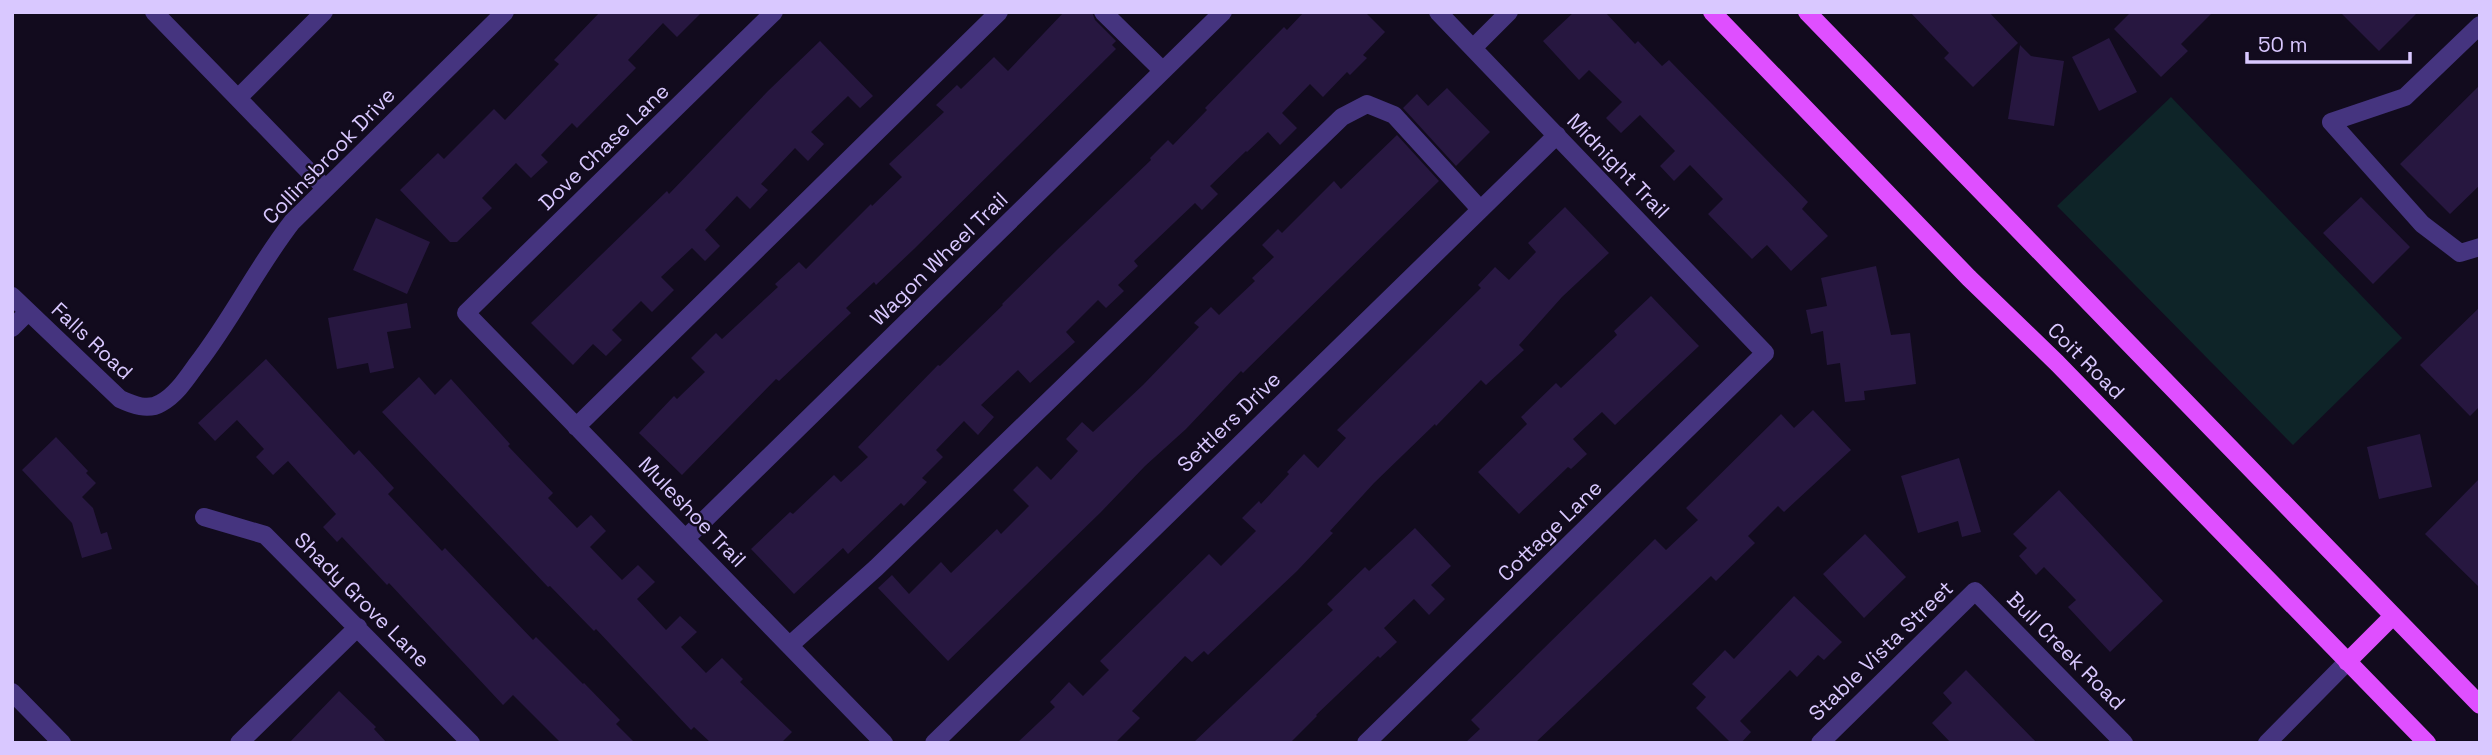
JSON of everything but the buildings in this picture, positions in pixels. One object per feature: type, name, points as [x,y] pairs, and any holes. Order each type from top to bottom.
[{"type":"main road","name":"Coit Road","points":[[1712,12],[1776,81],[1969,278],[2057,363],[2427,743]]},
{"type":"main road","name":"Coit Road","points":[[1807,12],[2480,705]]},
{"type":"main road","points":[[2347,662],[2393,616]]},
{"type":"street","points":[[155,12],[325,188]]},
{"type":"street","points":[[238,98],[324,12]]},
{"type":"street","name":"Collinsbrook Drive","points":[[148,407],[161,403],[180,387],[219,336],[275,244],[292,222],[505,12]]},
{"type":"street","name":"Dove Chase Lane","points":[[466,313],[774,12]]},
{"type":"street","points":[[576,427],[999,12]]},
{"type":"street","points":[[1103,12],[1163,71]]},
{"type":"street","name":"Wagon Wheel Trail","points":[[686,538],[1223,12]]},
{"type":"street","name":"Midnight Trail","points":[[1438,12],[1765,353]]},
{"type":"street","points":[[1473,48],[1509,12]]},
{"type":"street","points":[[2480,25],[2405,97],[2331,122],[2422,224],[2460,253],[2480,247]]},
{"type":"street","points":[[790,645],[876,568],[1342,117],[1367,104],[1394,115],[1479,209]]},
{"type":"street","name":"Settlers Drive","points":[[934,743],[1557,135]]},
{"type":"street","name":"Falls Road","points":[[12,296],[120,399],[148,407]]},
{"type":"street","points":[[12,328],[28,312]]},
{"type":"street","name":"Muleshoe Trail","points":[[466,313],[884,743]]},
{"type":"street","name":"Cottage Lane","points":[[1366,743],[1765,353]]},
{"type":"street","name":"Shady Grove Lane","points":[[204,517],[265,535],[471,743]]},
{"type":"street","name":"Stable Vista Street","points":[[1820,743],[1975,591]]},
{"type":"street","name":"Bull Creek Road","points":[[1975,591],[2124,743]]},
{"type":"street","points":[[239,743],[358,627]]},
{"type":"street","points":[[2267,743],[2347,662]]},
{"type":"street","points":[[12,692],[62,743]]},
{"type":"green space","points":[[2171,97],[2402,338],[2293,445],[2057,206]]}]
